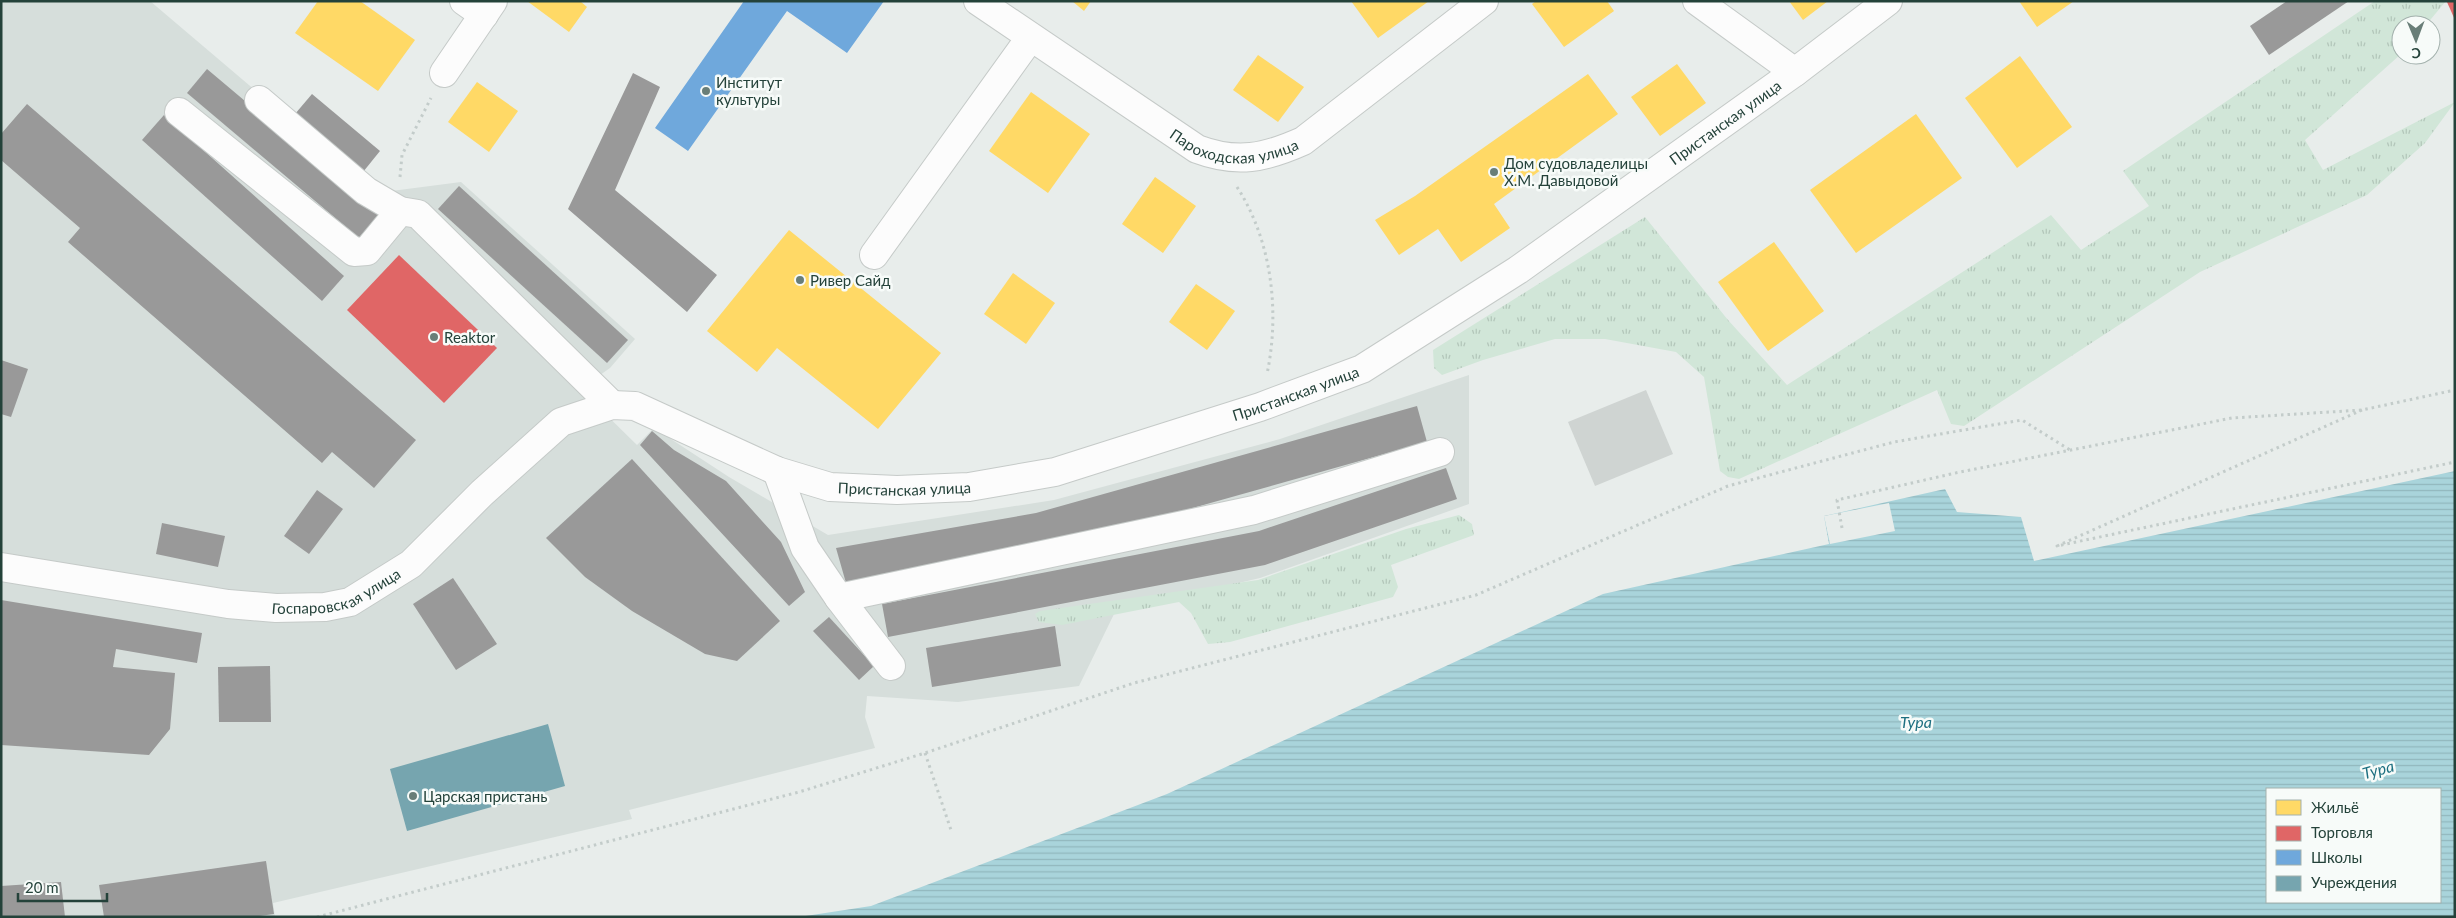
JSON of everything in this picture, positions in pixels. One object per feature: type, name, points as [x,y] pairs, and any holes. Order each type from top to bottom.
[{"type":"street","name":"Пароходская улица","points":[[978,1],[1169,132],[1197,149],[1216,156],[1239,158],[1273,154],[1303,141],[1484,1]]},
{"type":"street","points":[[1697,1],[1795,72]]},
{"type":"street","name":"Пристанская улица","points":[[612,405],[635,406],[778,471],[830,487],[897,490],[969,487],[1055,472],[1260,407],[1362,369],[1518,270],[1795,72],[1888,1]]},
{"type":"street","points":[[444,73],[480,6]]},
{"type":"street","points":[[874,255],[1030,38]]},
{"type":"street","points":[[259,100],[366,191],[409,212],[612,405]]},
{"type":"street","points":[[179,112],[354,252],[367,250],[409,212]]},
{"type":"street","name":"Госпаровская улица","points":[[1,568],[228,604],[276,608],[325,607],[350,602],[411,564],[482,493],[561,422],[612,405]]},
{"type":"street","points":[[839,598],[1254,510],[1440,452]]},
{"type":"street","points":[[778,471],[805,548],[839,598],[891,666]]},
{"type":"path","points":[[409,212],[399,176],[402,155],[444,73]]},
{"type":"path","points":[[1216,156],[1239,190],[1254,220],[1268,267],[1274,308],[1272,349],[1260,407]]},
{"type":"path","points":[[1842,528],[1837,500],[2070,450],[2232,418],[2362,410],[2455,390]]},
{"type":"path","points":[[2362,410],[2057,546],[2455,462]]},
{"type":"path","points":[[317,917],[799,792],[925,753],[1134,683],[1476,595],[1728,486],[1894,442],[2022,420],[2070,450]]},
{"type":"path","points":[[925,753],[952,833]]},
{"type":"shaded area","points":[[1,1],[150,1],[376,193],[461,182],[635,339],[610,368],[580,389],[637,445],[654,428],[729,477],[828,535],[1054,500],[1280,439],[1469,375],[1469,504],[1260,578],[1115,612],[1079,686],[958,702],[867,696],[865,717],[875,748],[629,810],[632,819],[273,903],[275,917],[1,917]]},
{"type":"green space","points":[[2375,1],[2446,1],[2434,15],[2391,15],[2391,63],[2305,140],[2323,170],[2455,102],[2425,143],[2367,195],[2200,272],[1964,426],[1951,424],[1937,390],[1739,479],[1728,477],[1720,471],[1704,377],[1676,352],[1605,339],[1555,339],[1483,360],[1442,375],[1434,368],[1433,350],[1645,217],[1728,320],[1787,385],[2051,215],[2081,250],[2149,206],[2123,171]]},
{"type":"green space","points":[[1459,515],[1472,524],[1474,535],[1391,565],[1398,587],[1393,597],[1230,642],[1208,644],[1191,613],[1179,602],[1062,625],[1039,622],[1035,614],[1040,611],[1258,580],[1406,529]]},
{"type":"water","name":"Тура","points":[[2455,471],[2455,917],[799,917],[871,906],[1167,794],[1603,594],[1829,544],[1824,516],[1945,489],[1957,512],[2021,517],[2034,561]]},
{"type":"pier","points":[[1889,503],[1895,531],[1830,544],[1824,516]]},
{"type":"building: Жильё","points":[[318,1],[360,1],[415,40],[378,91],[295,33]]},
{"type":"building: Жильё","points":[[527,1],[580,1],[587,7],[569,32]]},
{"type":"building: Жильё","points":[[1072,1],[1091,1],[1084,11]]},
{"type":"building: Жильё","points":[[1351,1],[1429,1],[1378,38]]},
{"type":"building: Жильё","points":[[1536,1],[1607,1],[1614,11],[1564,47],[1532,4]]},
{"type":"building: Жильё","points":[[1789,1],[1828,1],[1803,20]]},
{"type":"building: Жильё","points":[[2019,1],[2074,1],[2037,27]]},
{"type":"building: Жильё","points":[[1258,55],[1304,87],[1278,122],[1233,90]]},
{"type":"building: Жильё","points":[[2020,56],[2072,127],[2017,168],[1965,98]]},
{"type":"building: Жильё","points":[[1677,64],[1706,103],[1660,136],[1631,97]]},
{"type":"building: Жильё","name":"Дом судовладелицы Х.М. Давыдовой","points":[[1588,74],[1618,114],[1494,204],[1510,228],[1461,262],[1438,229],[1399,255],[1375,220],[1415,196]]},
{"type":"building: Жильё","points":[[477,82],[518,111],[489,152],[448,122]]},
{"type":"building: Жильё","points":[[1031,92],[1090,134],[1048,193],[989,151]]},
{"type":"building: Жильё","points":[[1916,114],[1962,178],[1856,253],[1810,190]]},
{"type":"building: Жильё","points":[[1155,177],[1196,206],[1163,253],[1122,224]]},
{"type":"building: Жильё","name":"Ривер Сайд","points":[[789,230],[941,353],[878,429],[777,348],[757,372],[707,331]]},
{"type":"building: Жильё","points":[[1774,242],[1824,311],[1768,351],[1718,282]]},
{"type":"building: Жильё","points":[[1013,273],[1055,303],[1026,344],[984,314]]},
{"type":"building: Жильё","points":[[1196,284],[1235,311],[1207,350],[1169,322]]},
{"type":"building: Торговля","points":[[2455,1],[2455,20],[2447,2]]},
{"type":"building: Торговля","points":[[399,255],[497,348],[444,403],[347,310]]},
{"type":"building: Школы","name":"Институт культуры","points":[[744,1],[884,1],[847,53],[787,11],[688,151],[655,128]]},
{"type":"building: Учреждения","points":[[548,724],[565,786],[407,831],[390,769]]},
{"type":"building: Промзона","points":[[2287,1],[2349,1],[2269,55],[2250,26]]},
{"type":"building: Промзона","points":[[207,69],[379,214],[359,238],[187,93]]},
{"type":"building: Промзона","points":[[633,73],[660,87],[615,190],[717,275],[687,312],[568,209]]},
{"type":"building: Промзона","points":[[312,94],[380,151],[363,172],[295,114]]},
{"type":"building: Промзона","points":[[27,104],[416,440],[374,488],[332,452],[322,463],[68,242],[80,228],[1,160],[1,134]]},
{"type":"building: Промзона","points":[[164,115],[344,276],[322,301],[142,140]]},
{"type":"building: Промзона","points":[[459,186],[628,340],[607,363],[438,209]]},
{"type":"building: Промзона","points":[[1,360],[28,369],[11,417],[1,414]]},
{"type":"building: Промзона","points":[[1417,406],[1427,442],[1047,549],[846,583],[836,548],[1036,513]]},
{"type":"building: Промзона","points":[[652,431],[674,450],[726,481],[781,542],[805,592],[789,606],[640,445]]},
{"type":"building: Промзона","points":[[632,459],[780,621],[737,661],[705,654],[632,611],[585,577],[546,538]]},
{"type":"building: Промзона","points":[[1446,468],[1457,499],[1265,565],[888,637],[882,604],[1259,531]]},
{"type":"building: Промзона","points":[[317,490],[343,509],[309,554],[284,536]]},
{"type":"building: Промзона","points":[[162,523],[225,536],[218,567],[156,554]]},
{"type":"building: Промзона","points":[[453,578],[497,644],[456,670],[413,604]]},
{"type":"building: Промзона","points":[[1,600],[202,633],[197,663],[116,649],[113,667],[175,673],[170,729],[149,755],[1,745]]},
{"type":"building: Промзона","points":[[829,617],[874,666],[859,680],[813,631]]},
{"type":"building: Промзона","points":[[1055,626],[1061,666],[932,687],[926,648]]},
{"type":"building: Промзона","points":[[270,666],[271,722],[219,722],[218,667]]},
{"type":"building: Промзона","points":[[266,861],[274,914],[253,917],[104,917],[99,885]]},
{"type":"building: Промзона","points":[[61,882],[65,917],[1,917],[1,886]]},
{"type":"building: Прочее","points":[[1646,390],[1673,454],[1595,486],[1568,422]]},
{"type":"place","name":"Институт культуры","points":[[706,91]]},
{"type":"place","name":"Дом судовладелицы Х.М. Давыдовой","points":[[1494,172]]},
{"type":"place","name":"Ривер Сайд","points":[[800,280]]},
{"type":"place","name":"Reaktor","points":[[434,337]]},
{"type":"place","name":"Царская пристань","points":[[413,796]]}]
